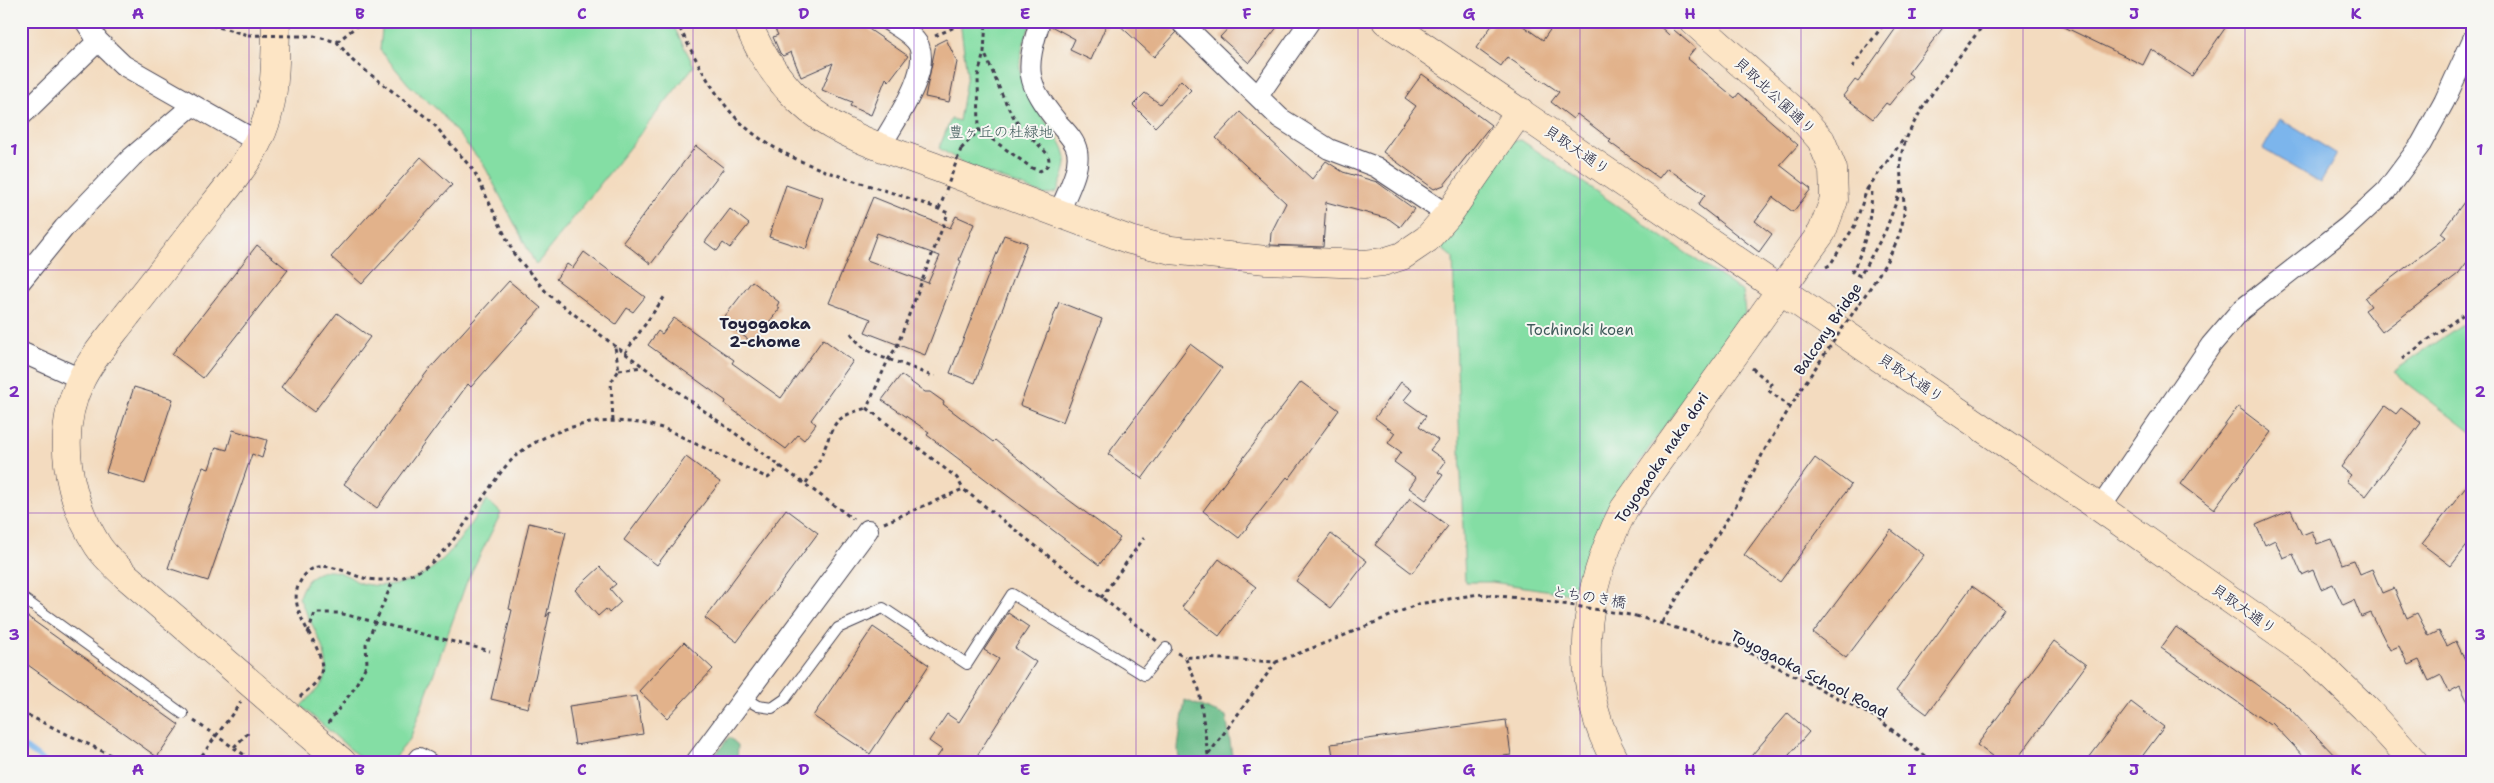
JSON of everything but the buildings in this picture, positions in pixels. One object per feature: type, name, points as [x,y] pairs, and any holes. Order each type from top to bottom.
[{"type":"street","points":[[85,21],[98,41],[123,65],[258,142]]},
{"type":"street","points":[[747,21],[768,62],[786,86],[810,110],[835,126],[881,146],[1130,240],[1171,250],[1266,260],[1364,264],[1383,262],[1415,249],[1427,239],[1448,215],[1520,111]]},
{"type":"street","points":[[881,146],[919,78],[922,56],[918,44],[889,21]]},
{"type":"street","points":[[1040,21],[1032,49],[1030,75],[1038,99],[1071,139],[1077,152],[1075,170],[1059,213]]},
{"type":"street","points":[[1180,21],[1280,118],[1328,149],[1376,166],[1448,215]]},
{"type":"street","points":[[1258,96],[1310,21]]},
{"type":"street","name":"貝取大通り","points":[[1386,21],[2100,508],[2312,657],[2364,708],[2414,762]]},
{"type":"street","name":"貝取北公園通り","points":[[1692,21],[1799,115],[1821,140],[1833,169],[1834,200],[1822,232],[1781,289]]},
{"type":"street","points":[[286,28],[276,65],[272,104],[258,142],[221,195],[114,332],[81,379],[70,409],[66,452],[70,482],[81,516],[99,547],[126,576],[342,762]]},
{"type":"street","points":[[2100,508],[2210,345],[2241,310],[2347,227],[2386,192],[2421,144],[2444,102],[2473,39]]},
{"type":"street","points":[[21,116],[98,41]]},
{"type":"street","points":[[21,280],[64,228],[132,157],[193,106]]},
{"type":"street","name":"Toyogaoka naka dori","points":[[1616,762],[1597,716],[1588,667],[1586,634],[1590,601],[1603,551],[1624,509],[1781,289]]},
{"type":"street","points":[[21,352],[81,379]]},
{"type":"street","points":[[696,762],[868,530]]},
{"type":"street","points":[[416,762],[419,758],[427,762]]},
{"type":"lane","points":[[744,698],[758,706],[772,708],[785,699],[838,628],[883,608],[967,664],[1012,594],[1144,675],[1166,648]]},
{"type":"lane","points":[[21,597],[183,714]]},
{"type":"path","points":[[196,21],[248,35],[286,28],[337,42],[353,61],[430,120],[474,171],[514,254],[548,294],[615,346],[806,482],[868,530],[962,489]]},
{"type":"path","points":[[337,42],[363,21]]},
{"type":"path","points":[[676,21],[704,74],[730,111],[758,136],[789,154],[852,181],[948,213],[897,346],[888,360],[867,408]]},
{"type":"path","points":[[918,44],[968,21]]},
{"type":"path","points":[[938,209],[961,149],[979,130],[978,76],[984,52],[987,23],[994,21]]},
{"type":"path","points":[[1852,66],[1886,21]]},
{"type":"path","points":[[1867,189],[1872,190],[1872,212],[1859,259],[1852,272],[1860,276],[1885,232],[1901,189],[1901,154],[1910,127],[1986,21]]},
{"type":"path","points":[[979,130],[1032,168],[1040,171],[1046,168],[1049,162],[1048,156],[1022,129],[1005,104],[984,52]]},
{"type":"path","points":[[1822,268],[1830,265],[1846,241],[1855,224],[1867,189],[1908,134]]},
{"type":"path","name":"Balcony Bridge","points":[[1662,622],[1738,502],[1764,451],[1801,389],[1894,250],[1904,212],[1901,189]]},
{"type":"path","points":[[625,353],[665,296]]},
{"type":"path","points":[[2402,359],[2468,311],[2473,313]]},
{"type":"path","points":[[851,334],[857,343],[876,356],[935,377]]},
{"type":"path","points":[[613,421],[611,382],[619,370],[615,346]]},
{"type":"path","points":[[619,370],[644,367]]},
{"type":"path","points":[[1750,367],[1772,384],[1768,390],[1790,407]]},
{"type":"path","points":[[806,482],[820,460],[833,424],[847,413],[867,408]]},
{"type":"path","points":[[867,408],[957,478],[962,489],[1166,648],[1185,657],[1276,662]]},
{"type":"path","points":[[298,700],[319,678],[322,666],[299,614],[295,597],[300,581],[312,570],[326,566],[346,571],[361,578],[392,581],[432,564],[520,452],[553,433],[587,422],[613,421],[662,428],[768,478],[781,466]]},
{"type":"path","points":[[1101,598],[1144,538]]},
{"type":"path","points":[[322,730],[353,690],[367,664],[366,644],[392,581]]},
{"type":"path","name":"とちのき橋","points":[[1276,662],[1418,604],[1479,594],[1539,600],[1636,616]]},
{"type":"path","points":[[308,633],[315,613],[320,611],[339,613],[490,651]]},
{"type":"path","name":"Toyogaoka School Road","points":[[1636,616],[1662,622],[1736,646],[1877,718],[1932,762]]},
{"type":"path","points":[[1185,657],[1199,689],[1209,762]]},
{"type":"path","points":[[1208,755],[1276,662]]},
{"type":"path","points":[[197,762],[245,696]]},
{"type":"path","points":[[21,712],[126,762]]},
{"type":"path","points":[[183,714],[255,762]]},
{"type":"path","points":[[234,747],[249,732]]},
{"type":"green space","points":[[372,21],[671,21],[694,66],[536,265],[484,165],[439,111],[409,85],[380,50],[382,29]]},
{"type":"green space","name":"豊ヶ丘の杜緑地","points":[[960,21],[1032,21],[1021,54],[1021,78],[1031,101],[1059,139],[1064,151],[1065,167],[1057,192],[1045,195],[966,165],[939,148],[951,119],[959,121],[967,74]]},
{"type":"green space","name":"Tochinoki koen","points":[[1521,140],[1743,292],[1745,314],[1613,499],[1593,539],[1578,595],[1492,582],[1465,582],[1453,258],[1436,244],[1508,142]]},
{"type":"green space","points":[[2468,320],[2473,324],[2473,434],[2393,372]]},
{"type":"green space","points":[[487,500],[501,513],[467,581],[410,739],[391,762],[365,762],[301,706],[321,685],[326,673],[324,651],[299,597],[302,589],[311,577],[330,571],[338,572],[367,585],[395,584],[416,578],[438,564],[456,544]]},
{"type":"green space","points":[[1185,700],[1226,716],[1233,762],[1179,762],[1178,748]]},
{"type":"green space","points":[[729,737],[738,745],[737,762],[710,762]]},
{"type":"water","points":[[2280,119],[2337,154],[2320,183],[2263,149]]},
{"type":"waterway","points":[[26,748],[45,762]]},
{"type":"district","name":"Toyogaoka 2-chome","points":[[765,332]]}]
